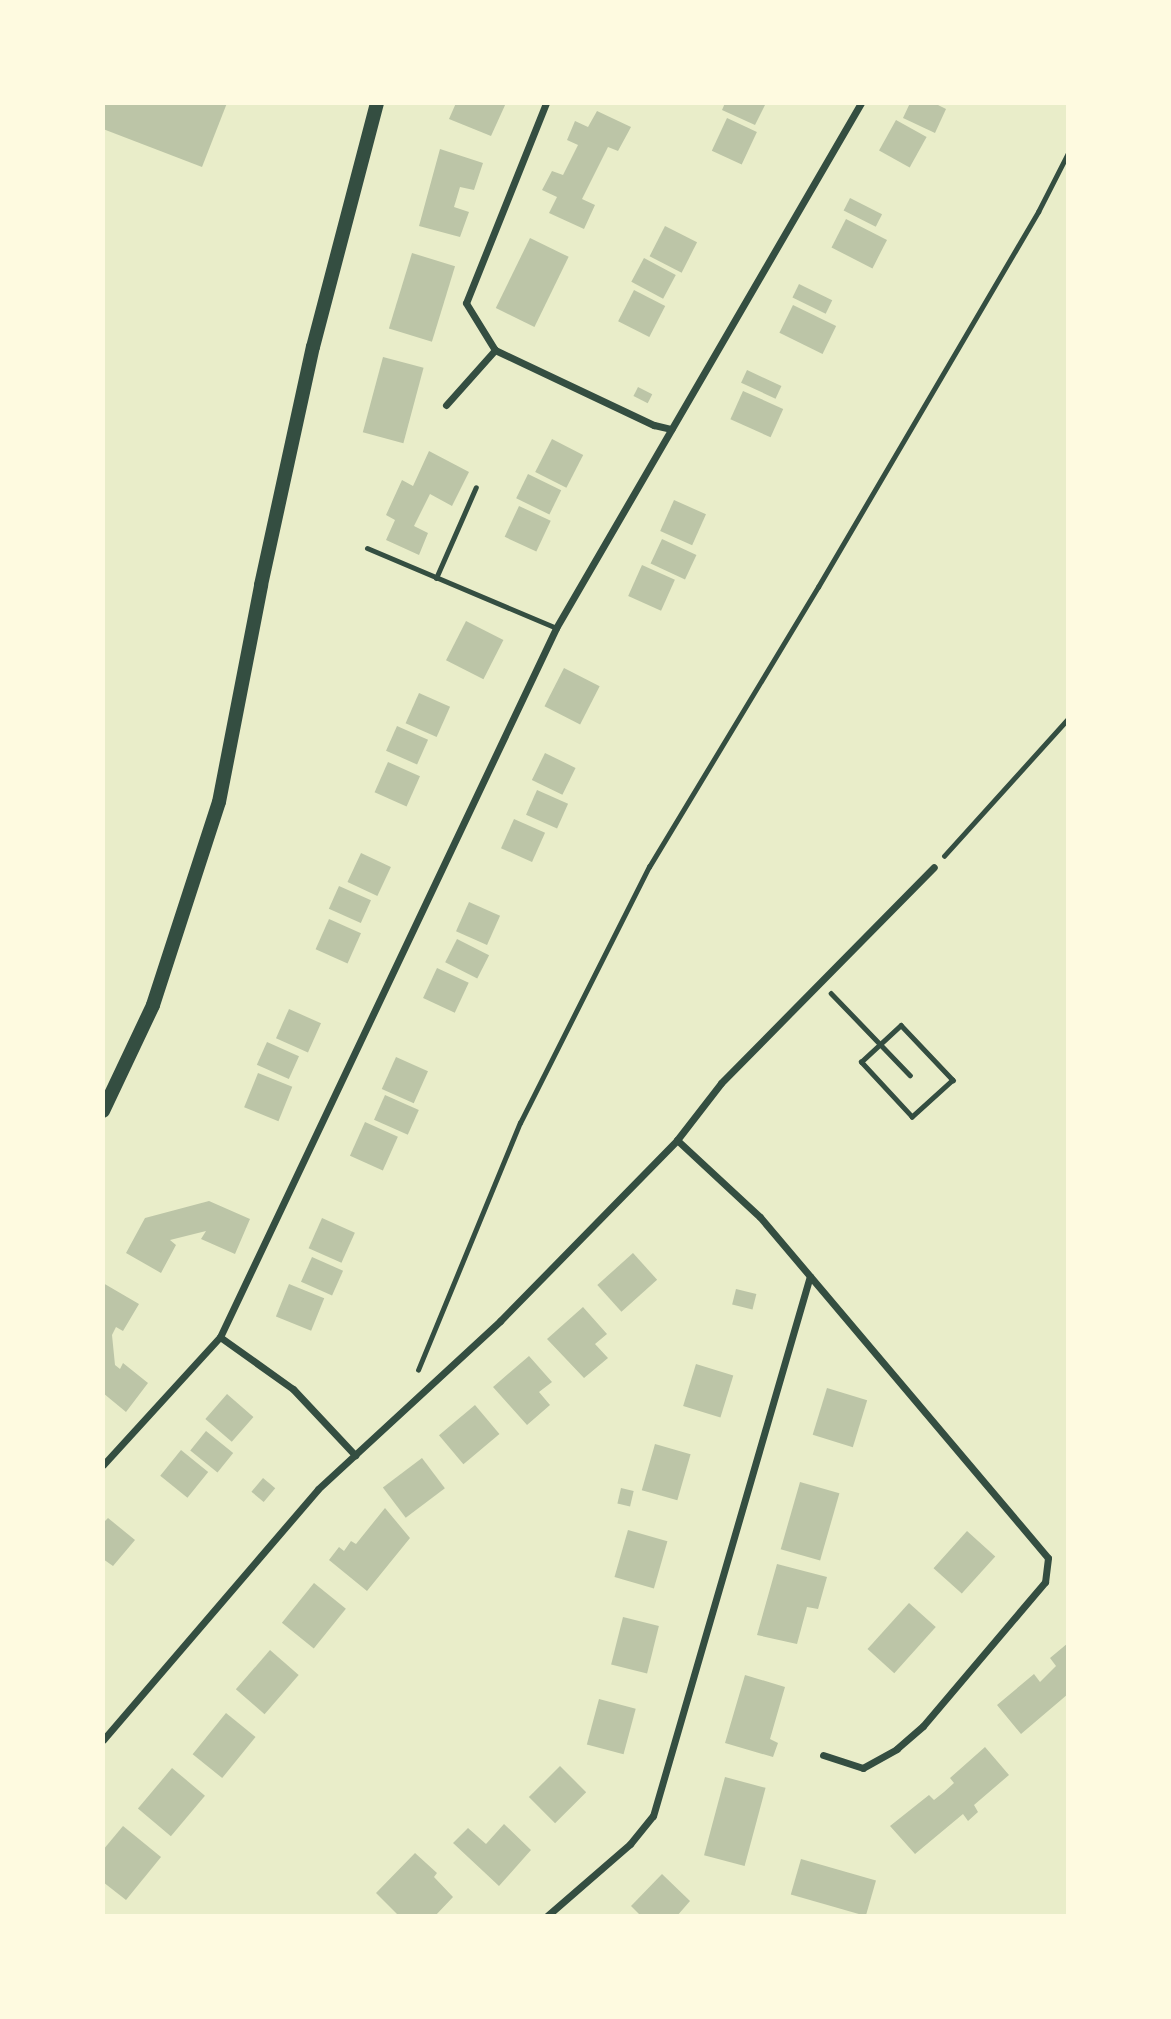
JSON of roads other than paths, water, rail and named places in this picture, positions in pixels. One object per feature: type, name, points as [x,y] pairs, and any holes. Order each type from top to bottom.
[{"type":"main road","points":[[103,1111],[153,1005],[219,802],[261,585],[310,360],[377,103]]},
{"type":"street","points":[[546,103],[466,303],[495,351],[654,425],[672,429]]},
{"type":"street","points":[[103,1465],[220,1337],[556,628],[861,103]]},
{"type":"street","points":[[446,405],[495,351]]},
{"type":"street","points":[[103,1740],[318,1489],[500,1321],[677,1140],[722,1083],[934,867]]},
{"type":"street","points":[[677,1140],[760,1217],[1048,1558],[1045,1582],[923,1726],[897,1749],[863,1768],[823,1755]]},
{"type":"street","points":[[547,1916],[630,1844],[653,1816],[810,1276]]},
{"type":"street","points":[[220,1337],[293,1390],[355,1455]]},
{"type":"lane","points":[[436,578],[476,487]]},
{"type":"lane","points":[[367,548],[556,628]]}]
